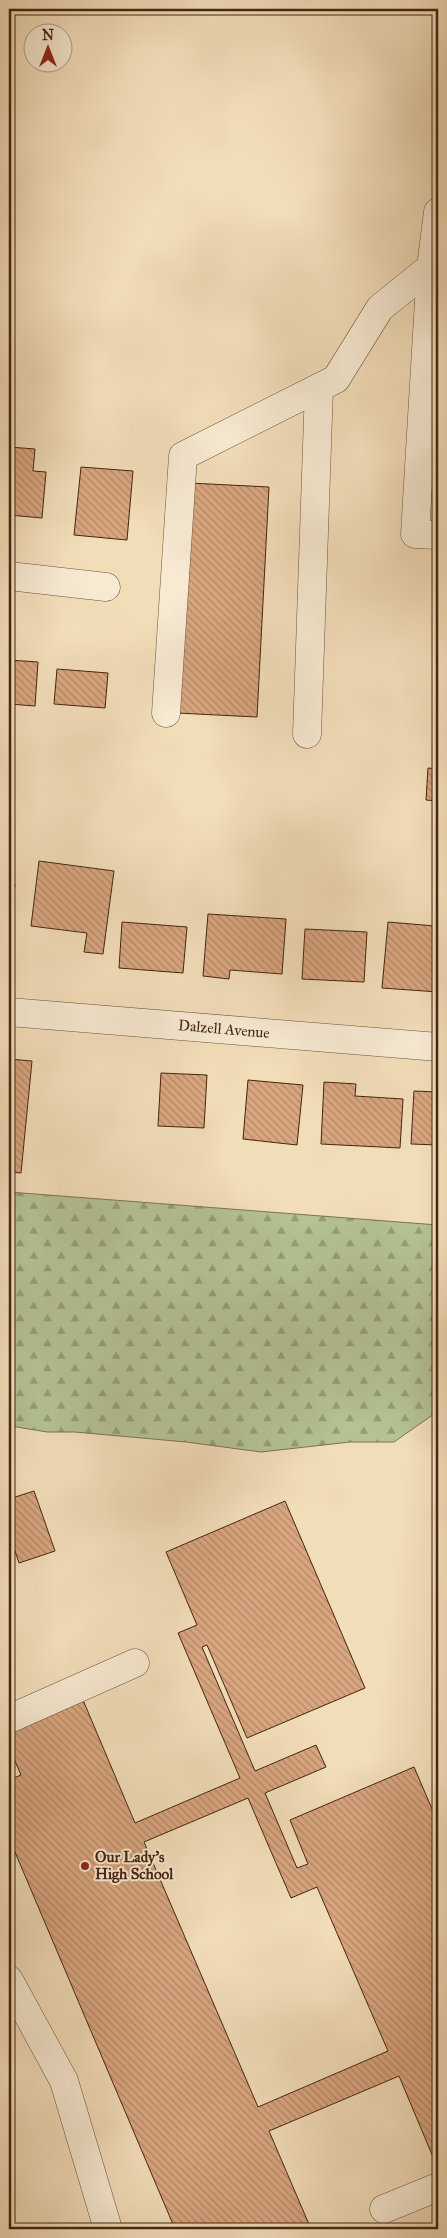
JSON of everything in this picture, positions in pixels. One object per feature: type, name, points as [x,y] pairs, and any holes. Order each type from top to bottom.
[{"type":"street","points":[[438,212],[431,267],[415,534],[438,535]]},
{"type":"street","points":[[166,713],[183,456],[336,379],[380,308],[431,267]]},
{"type":"street","points":[[307,734],[319,388]]},
{"type":"street","points":[[9,576],[106,587]]},
{"type":"street","name":"Dalzell Avenue","points":[[9,1012],[438,1047]]},
{"type":"street","points":[[11,1712],[135,1663]]},
{"type":"street","points":[[9,1980],[64,2081],[108,2229]]},
{"type":"street","points":[[384,2209],[438,2187]]},
{"type":"green space","points":[[9,1192],[438,1225],[438,1414],[434,1414],[394,1442],[350,1442],[261,1452],[186,1442],[75,1432],[47,1432],[9,1427]]},
{"type":"building","points":[[9,447],[35,449],[33,471],[46,472],[42,518],[9,515]]},
{"type":"building","points":[[81,467],[133,471],[127,540],[74,535]]},
{"type":"building","points":[[189,483],[269,487],[257,717],[177,713]]},
{"type":"building","points":[[9,660],[38,662],[35,706],[9,704]]},
{"type":"building","points":[[57,669],[108,673],[105,708],[54,704]]},
{"type":"building","points":[[428,768],[438,769],[438,801],[426,800]]},
{"type":"building","points":[[39,861],[114,871],[103,954],[84,952],[87,933],[31,926]]},
{"type":"building","points":[[9,883],[15,884],[10,929],[9,929]]},
{"type":"building","points":[[208,914],[286,919],[282,974],[230,970],[229,979],[203,976]]},
{"type":"building","points":[[122,922],[187,927],[183,973],[119,968]]},
{"type":"building","points":[[388,922],[435,926],[434,948],[438,949],[438,992],[382,988]]},
{"type":"building","points":[[305,929],[367,932],[364,982],[302,979]]},
{"type":"building","points":[[9,1059],[32,1061],[21,1173],[9,1172]]},
{"type":"building","points":[[161,1073],[207,1075],[204,1128],[158,1126]]},
{"type":"building","points":[[248,1080],[303,1085],[297,1145],[243,1139]]},
{"type":"building","points":[[324,1082],[356,1084],[355,1096],[403,1099],[400,1148],[321,1144]]},
{"type":"building","points":[[414,1091],[438,1092],[438,1145],[411,1144]]},
{"type":"building","points":[[34,1491],[55,1551],[19,1563],[9,1533],[9,1499]]},
{"type":"building","points":[[285,1501],[365,1688],[247,1738],[207,1645],[202,1647],[255,1771],[316,1745],[326,1767],[265,1793],[297,1868],[308,1864],[290,1820],[414,1767],[438,1823],[438,2169],[399,2076],[269,2131],[311,2229],[175,2229],[9,1838],[9,1780],[21,1775],[9,1747],[9,1731],[83,1700],[135,1823],[240,1778],[178,1633],[197,1625],[166,1552]],"holes":[[[248,1798],[291,1898],[317,1887],[388,2051],[258,2107],[144,1842]]]},
{"type":"place","name":"Our Lady's High School","points":[[85,1866]]}]
